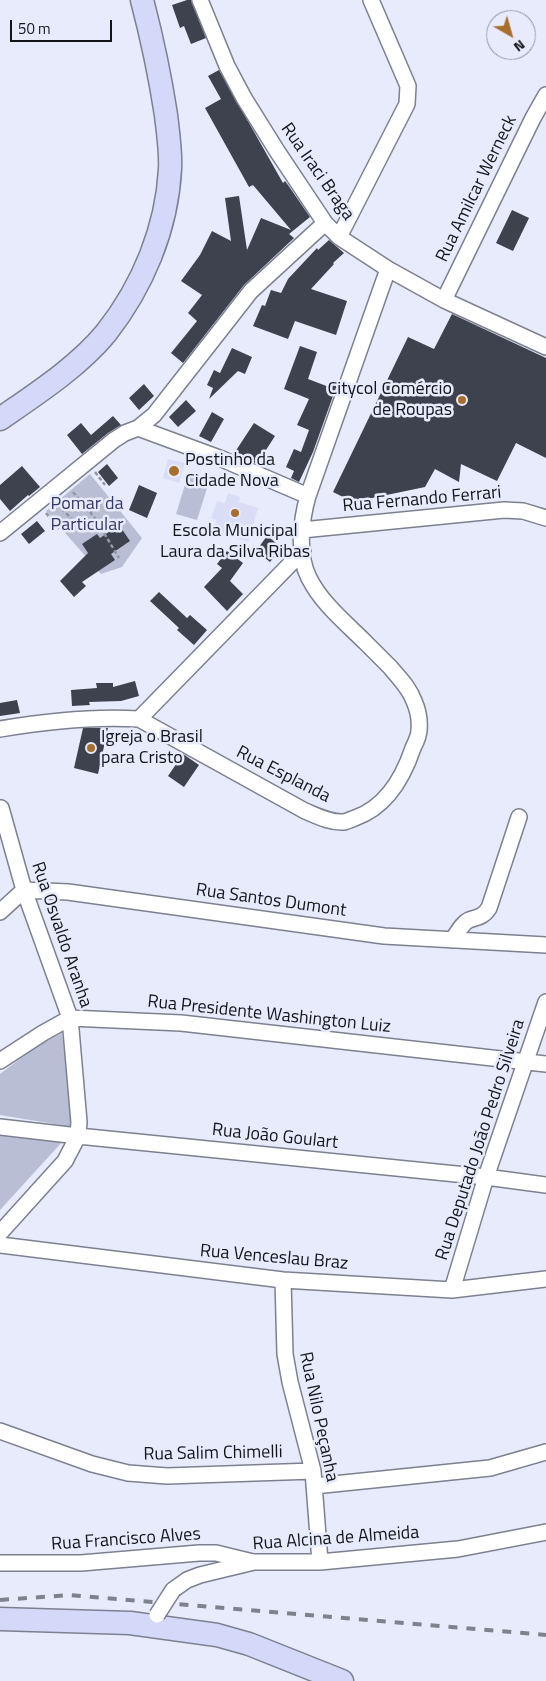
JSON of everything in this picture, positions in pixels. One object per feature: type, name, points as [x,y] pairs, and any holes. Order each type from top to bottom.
[{"type":"main road","points":[[0,419],[57,378],[105,334],[139,281],[157,240],[165,206],[170,168],[161,81],[142,0]]},
{"type":"main road","points":[[0,1619],[130,1623],[154,1620],[250,1644],[337,1680]]},
{"type":"street","name":"Rua Iraci Braga","points":[[200,0],[227,66],[244,98],[325,223],[339,237],[444,300],[546,347]]},
{"type":"street","points":[[339,237],[407,104],[408,86],[371,0]]},
{"type":"street","name":"Rua Amilcar Werneck","points":[[444,300],[546,95]]},
{"type":"street","points":[[0,533],[114,440],[138,428],[154,416],[251,291],[325,223]]},
{"type":"street","name":"Rua Esplanda","points":[[0,729],[33,723],[83,718],[139,719],[304,811],[328,820],[345,822],[364,815],[383,801],[394,788],[407,767],[419,733],[419,717],[414,700],[405,684],[318,594],[308,576],[303,551],[302,530],[303,515],[308,496],[388,268]]},
{"type":"street","points":[[138,428],[222,459],[308,496]]},
{"type":"street","name":"Rua Fernando Ferrari","points":[[302,530],[504,510],[523,511],[546,518]]},
{"type":"street","points":[[139,719],[303,551]]},
{"type":"street","name":"Rua Osvaldo Aranha","points":[[1,808],[24,890],[70,1018],[79,1122],[78,1136]]},
{"type":"street","points":[[452,940],[464,924],[469,920],[480,917],[490,908],[519,816]]},
{"type":"street","points":[[0,912],[24,890]]},
{"type":"street","name":"Rua Santos Dumont","points":[[24,890],[68,892],[384,936],[546,945]]},
{"type":"street","name":"Rua Deputado João Pedro Silveira","points":[[452,1290],[486,1177],[546,1002]]},
{"type":"street","points":[[0,1061],[70,1018]]},
{"type":"street","name":"Rua Presidente Washington Luiz","points":[[70,1018],[180,1023],[525,1060],[546,1064]]},
{"type":"street","name":"Rua João Goulart","points":[[0,1126],[78,1136],[486,1177],[546,1185]]},
{"type":"street","points":[[0,1233],[66,1161],[78,1136]]},
{"type":"street","name":"Rua Venceslau Braz","points":[[0,1245],[283,1280],[452,1290],[546,1279]]},
{"type":"street","name":"Rua Nilo Peçanha","points":[[283,1280],[284,1354],[313,1478],[320,1562]]},
{"type":"street","name":"Rua Salim Chimelli","points":[[0,1431],[92,1464],[128,1473],[167,1476],[313,1478],[490,1468],[546,1452]]},
{"type":"street","name":"Rua Alcina de Almeida","points":[[154,1620],[173,1590],[187,1580],[254,1562],[320,1562],[458,1549],[546,1532]]},
{"type":"street","name":"Rua Francisco Alves","points":[[0,1563],[56,1564],[199,1553],[216,1553],[254,1562]]},
{"type":"path","points":[[92,469],[105,485]]},
{"type":"path","points":[[70,488],[95,518],[119,558]]},
{"type":"path","points":[[54,501],[76,523],[94,530],[100,527]]},
{"type":"path","points":[[43,509],[59,530]]},
{"type":"shaded area","name":"Postinho da Cidade Nova","points":[[168,459],[185,463],[179,483],[163,478]]},
{"type":"shaded area","name":"Escola Municipal Laura da Silva Ribas","points":[[228,493],[240,497],[239,502],[258,508],[248,542],[213,531],[216,520],[211,518],[217,501],[225,503]]},
{"type":"green space","name":"Pomar da Particular","points":[[90,474],[142,538],[122,567],[101,574],[46,511]]},
{"type":"green space","points":[[188,475],[209,482],[197,520],[176,514]]},
{"type":"green space","points":[[62,1033],[70,1089],[72,1127],[0,1115],[0,1074],[37,1046]]},
{"type":"green space","points":[[0,1132],[63,1141],[0,1210]]},
{"type":"building","points":[[191,0],[206,38],[191,44],[184,26],[180,28],[172,5]]},
{"type":"building","points":[[219,70],[283,183],[285,181],[310,217],[289,234],[294,238],[244,285],[183,363],[171,353],[197,321],[188,313],[202,295],[181,281],[200,255],[212,231],[231,241],[225,198],[239,196],[247,250],[261,218],[291,230],[253,185],[249,187],[205,108],[221,99],[208,76]]},
{"type":"building","points":[[512,210],[529,218],[513,251],[496,243]]},
{"type":"building","points":[[329,240],[344,253],[311,289],[347,301],[336,335],[295,321],[288,339],[253,326],[262,305],[265,306],[271,290],[281,293],[288,279],[317,248],[318,250]]},
{"type":"building","name":"Citycol Comércio de Roupas","points":[[452,314],[546,358],[546,458],[516,443],[497,481],[461,464],[459,482],[435,469],[425,487],[353,502],[333,492],[408,337],[434,349]]},
{"type":"building","points":[[300,346],[317,352],[308,379],[329,387],[332,380],[338,382],[313,452],[299,482],[291,478],[294,471],[286,467],[294,449],[301,452],[309,430],[297,425],[309,399],[284,389]]},
{"type":"building","points":[[232,348],[252,357],[245,374],[238,371],[209,399],[213,388],[207,385],[214,370],[220,373]]},
{"type":"building","points":[[144,384],[154,396],[139,410],[129,398]]},
{"type":"building","points":[[186,400],[196,411],[178,427],[169,417]]},
{"type":"building","points":[[212,412],[224,419],[211,442],[199,436]]},
{"type":"building","points":[[113,416],[121,425],[82,454],[67,435],[81,423],[91,435]]},
{"type":"building","points":[[254,423],[275,436],[257,464],[235,452]]},
{"type":"building","points":[[107,464],[118,478],[109,486],[98,472]]},
{"type":"building","points":[[22,466],[40,487],[10,511],[0,499],[0,485]]},
{"type":"building","points":[[139,485],[157,493],[147,518],[129,510]]},
{"type":"building","points":[[37,521],[45,531],[29,544],[21,534]]},
{"type":"building","points":[[119,525],[130,541],[111,554],[115,560],[82,582],[86,586],[74,597],[60,581],[88,553],[82,544],[97,534],[100,538]]},
{"type":"building","points":[[267,536],[282,547],[270,562],[256,551]]},
{"type":"building","points":[[227,551],[243,563],[230,581],[243,594],[227,611],[204,587],[222,568],[217,564]]},
{"type":"building","points":[[159,592],[187,618],[190,615],[207,630],[194,645],[150,601]]},
{"type":"building","points":[[135,681],[139,696],[121,701],[89,702],[90,705],[72,706],[71,690],[97,688],[96,683],[113,683],[113,687]]},
{"type":"building","points":[[17,700],[20,713],[0,716],[0,703]]},
{"type":"building","name":"Igreja o Brasil para Cristo","points":[[83,728],[108,728],[98,774],[74,768]]},
{"type":"building","points":[[183,754],[199,765],[184,787],[168,776]]},
{"type":"railway","points":[[0,1600],[70,1595],[546,1635]]},
{"type":"place","name":"Citycol Comércio de Roupas","points":[[462,400]]},
{"type":"place","name":"Postinho da Cidade Nova","points":[[174,471]]},
{"type":"place","name":"Escola Municipal Laura da Silva Ribas","points":[[235,513]]},
{"type":"place","name":"Igreja o Brasil para Cristo","points":[[91,748]]}]
